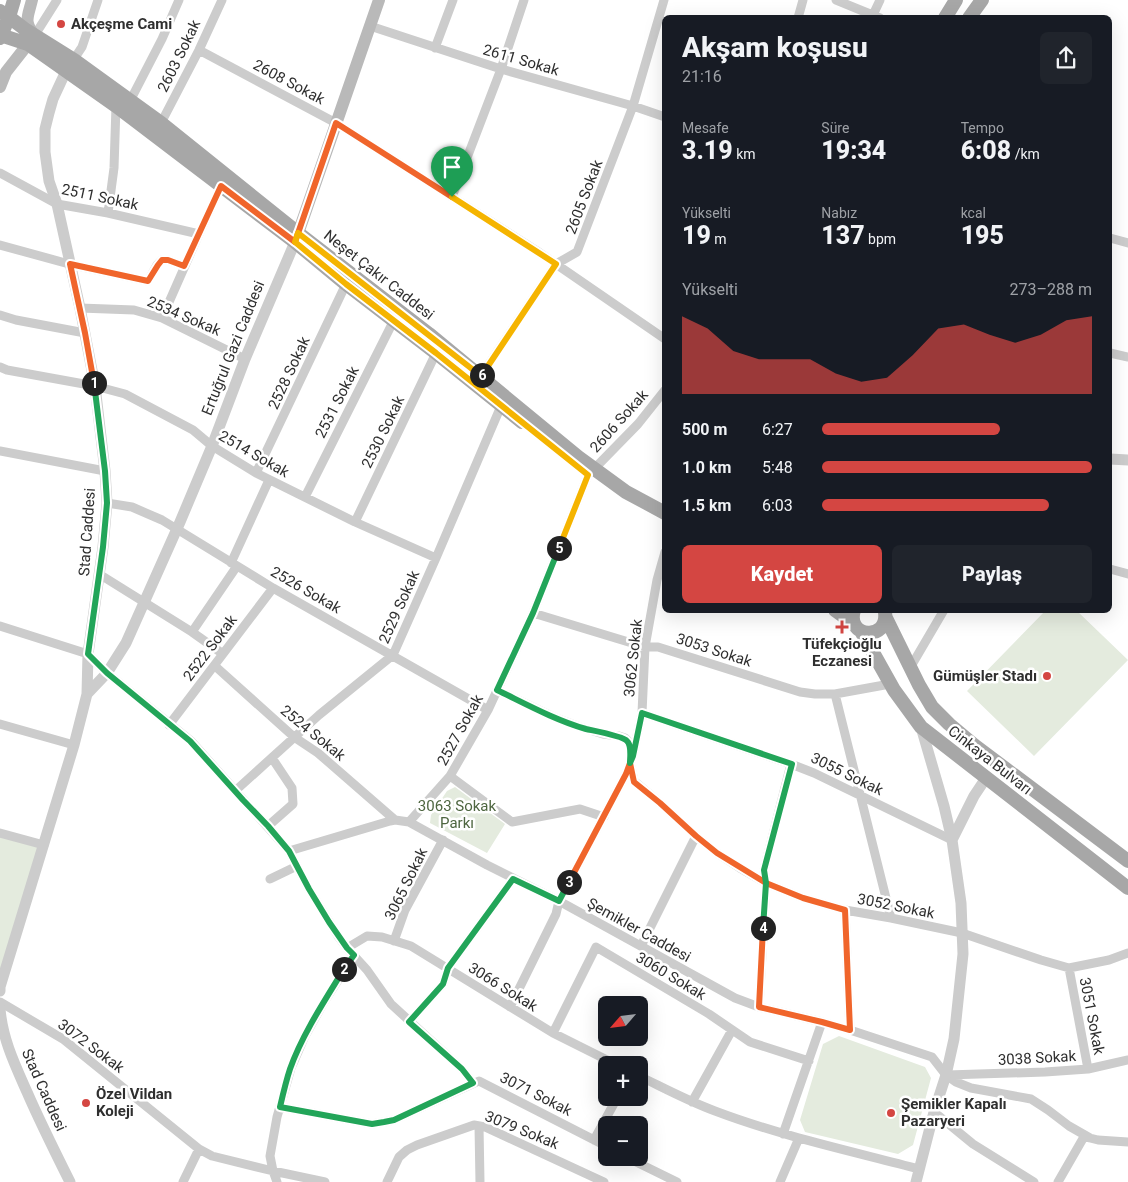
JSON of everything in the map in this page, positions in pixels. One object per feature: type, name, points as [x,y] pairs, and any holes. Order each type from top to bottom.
[{"type":"main road","points":[[0,36],[5,14],[14,0]]},
{"type":"main road","points":[[0,87],[6,72],[32,40],[27,20],[32,0]]},
{"type":"main road","name":"Ertuğrul Gazi Caddesi","points":[[297,238],[379,0]]},
{"type":"main road","points":[[947,15],[956,0]]},
{"type":"main road","points":[[971,15],[982,0]]},
{"type":"main road","name":"Neşet Çakır Caddesi","points":[[5,14],[26,30],[32,40],[130,101],[161,123],[297,238],[346,284],[501,406],[638,508],[662,520]]},
{"type":"main road","name":"Neşet Çakır Caddesi","points":[[0,36],[32,40]]},
{"type":"main road","name":"Neşet Çakır Caddesi","points":[[70,65],[116,106],[221,186],[297,238],[481,376],[578,457],[591,472],[662,511]]},
{"type":"main road","points":[[841,613],[856,621],[866,633],[872,633],[882,628],[885,614]]},
{"type":"main road","name":"Cinkaya Bulvarı","points":[[885,614],[910,668],[932,707],[974,745],[1128,861]]},
{"type":"main road","name":"Cinkaya Bulvarı","points":[[856,621],[890,684],[920,727],[1128,888]]},
{"type":"street","points":[[32,40],[57,0]]},
{"type":"street","points":[[70,65],[82,46],[98,0]]},
{"type":"street","points":[[130,101],[162,39],[179,0]]},
{"type":"street","name":"2603 Sokak","points":[[161,123],[199,50],[222,0]]},
{"type":"street","points":[[435,48],[453,0]]},
{"type":"street","points":[[452,197],[501,69],[524,0]]},
{"type":"street","name":"2605 Sokak","points":[[481,376],[556,264],[577,252],[633,106],[664,0]]},
{"type":"street","points":[[799,15],[803,0]]},
{"type":"street","points":[[836,0],[874,15]]},
{"type":"street","points":[[877,15],[880,0]]},
{"type":"street","name":"2611 Sokak","points":[[370,26],[501,69],[662,116]]},
{"type":"street","name":"2608 Sokak","points":[[199,50],[336,123],[556,264],[662,337]]},
{"type":"street","name":"Stad Caddesi","points":[[0,991],[74,745],[87,694],[88,654],[103,547],[107,503],[95,386],[57,204],[49,180],[45,152],[45,129],[53,99],[70,65]]},
{"type":"street","points":[[108,213],[114,168],[116,106]]},
{"type":"street","name":"2511 Sokak","points":[[0,173],[57,204],[108,213],[199,234]]},
{"type":"street","points":[[162,318],[221,186]]},
{"type":"street","name":"Ertuğrul Gazi Caddesi","points":[[87,694],[107,673],[126,644],[177,530],[245,359],[297,238]]},
{"type":"street","points":[[1112,239],[1128,243]]},
{"type":"street","points":[[0,245],[70,264],[148,281],[162,260],[168,260],[184,266]]},
{"type":"street","name":"2528 Sokak","points":[[256,473],[346,284]]},
{"type":"street","name":"2534 Sokak","points":[[80,308],[134,310],[162,318],[245,359]]},
{"type":"street","points":[[0,315],[16,320],[85,333]]},
{"type":"street","name":"2531 Sokak","points":[[305,497],[394,320]]},
{"type":"street","name":"2530 Sokak","points":[[356,522],[436,353]]},
{"type":"street","points":[[1112,353],[1128,357]]},
{"type":"street","name":"2514 Sokak","points":[[0,368],[95,386],[125,394],[193,430],[212,446],[269,480],[436,558]]},
{"type":"street","name":"2606 Sokak","points":[[591,472],[638,424],[662,394]]},
{"type":"street","name":"2529 Sokak","points":[[235,792],[319,715],[392,655],[501,406]]},
{"type":"street","points":[[0,451],[105,471]]},
{"type":"street","points":[[1112,458],[1128,460]]},
{"type":"street","name":"2527 Sokak","points":[[409,822],[450,776],[488,710],[533,613],[591,472]]},
{"type":"street","points":[[192,632],[234,564],[269,480]]},
{"type":"street","name":"2526 Sokak","points":[[107,503],[132,507],[162,520],[273,588],[488,710]]},
{"type":"street","name":"3062 Sokak","points":[[510,1007],[556,914],[559,901],[626,774],[633,756],[642,713],[646,647],[657,580],[662,562]]},
{"type":"street","points":[[1112,570],[1128,574]]},
{"type":"street","points":[[99,574],[192,632],[223,654]]},
{"type":"street","name":"2522 Sokak","points":[[169,724],[273,588]]},
{"type":"street","name":"3053 Sokak","points":[[533,613],[646,647],[658,647],[800,692],[835,694],[890,684]]},
{"type":"street","points":[[910,668],[942,613]]},
{"type":"street","points":[[0,626],[88,654],[107,673],[190,741],[289,851],[314,897],[350,951],[367,970],[391,1004],[462,1069],[473,1083],[394,1120],[372,1124],[280,1107]]},
{"type":"street","name":"2524 Sokak","points":[[215,666],[294,737],[318,753],[395,820]]},
{"type":"street","name":"3052 Sokak","points":[[497,690],[556,718],[603,734],[625,738],[629,742],[631,750],[630,763],[634,782],[717,853],[766,883],[803,898],[845,910],[962,933],[1069,968],[1109,960],[1128,953]]},
{"type":"street","points":[[835,694],[891,918]]},
{"type":"street","name":"3055 Sokak","points":[[642,713],[814,773],[952,840]]},
{"type":"street","points":[[0,724],[74,745]]},
{"type":"street","points":[[916,1182],[934,1112],[946,1075],[955,1030],[963,954],[961,903],[952,840],[944,806],[920,727]]},
{"type":"street","points":[[268,826],[293,804],[292,788],[272,758]]},
{"type":"street","points":[[759,1007],[766,883],[764,870],[792,764]]},
{"type":"street","points":[[450,776],[512,822],[580,809],[604,817]]},
{"type":"street","points":[[952,840],[974,796],[986,778]]},
{"type":"street","name":"Şemikler Caddesi","points":[[289,851],[395,820],[409,822],[513,879],[559,901],[736,998],[759,1007],[850,1030],[932,1057],[946,1075],[956,1082],[971,1088],[1031,1099],[1069,1126],[1098,1140],[1128,1142]]},
{"type":"street","points":[[0,833],[44,845]]},
{"type":"street","points":[[641,946],[696,836]]},
{"type":"street","name":"3065 Sokak","points":[[394,941],[405,910],[443,840]]},
{"type":"street","points":[[270,879],[297,866]]},
{"type":"street","points":[[409,1022],[443,984],[448,968],[513,879]]},
{"type":"street","points":[[845,910],[850,1030]]},
{"type":"street","name":"3066 Sokak","points":[[350,951],[367,936],[382,937],[411,946],[553,1033],[599,1056]]},
{"type":"street","name":"3060 Sokak","points":[[553,1033],[596,947],[709,1014],[750,1042],[809,1060]]},
{"type":"street","points":[[277,1182],[272,1171],[270,1156],[280,1107],[291,1068],[305,1036],[350,951]]},
{"type":"street","name":"3051 Sokak","points":[[1069,968],[1088,1069]]},
{"type":"street","name":"3072 Sokak","points":[[0,1002],[63,1039],[199,1149],[212,1156],[324,1182]]},
{"type":"street","name":"Stad Caddesi","points":[[0,1008],[2,1024],[12,1059],[70,1182]]},
{"type":"street","points":[[783,1134],[822,1022]]},
{"type":"street","points":[[692,1102],[732,1030]]},
{"type":"street","name":"3038 Sokak","points":[[946,1075],[1088,1069],[1128,1060]]},
{"type":"street","points":[[648,1080],[692,1102],[783,1134],[919,1169]]},
{"type":"street","name":"3071 Sokak","points":[[473,1083],[479,1081],[598,1142]]},
{"type":"street","points":[[594,1140],[613,1106]]},
{"type":"street","points":[[934,1112],[974,1144],[1034,1182]]},
{"type":"street","name":"3079 Sokak","points":[[387,1182],[399,1157],[407,1150],[474,1125],[485,1127],[604,1182]]},
{"type":"street","points":[[479,1126],[480,1182]]},
{"type":"street","points":[[1058,1182],[1085,1134]]},
{"type":"street","points":[[780,1182],[799,1138]]},
{"type":"street","points":[[183,1182],[199,1149]]},
{"type":"street","points":[[644,1166],[676,1182]]},
{"type":"green space","name":"Gümüşler Stadı","points":[[1043,613],[1079,613],[1128,660],[1034,756],[967,691]]},
{"type":"green space","name":"3063 Sokak Parkı","points":[[455,787],[505,824],[487,853],[430,823],[431,815],[447,791]]},
{"type":"green space","points":[[0,833],[44,845],[0,973]]},
{"type":"green space","points":[[839,1036],[925,1067],[931,1078],[913,1145],[898,1154],[805,1132],[800,1120],[823,1044]]},
{"type":"place","name":"Akçeşme Cami","points":[[61,24]]},
{"type":"place","name":"Tüfekçioğlu Eczanesi","points":[[842,627]]},
{"type":"place","name":"Gümüşler Stadı","points":[[1047,676]]},
{"type":"place","name":"Özel Vildan Koleji","points":[[86,1103]]},
{"type":"place","name":"Şemikler Kapalı Pazaryeri","points":[[891,1113]]},
{"type":"route","points":[[452,197],[336,123],[295,242],[221,186],[184,266],[168,260],[162,260],[148,281],[70,264],[95,386],[107,503],[103,547],[88,654],[107,673],[190,741],[268,826],[289,851],[329,922],[354,955],[305,1036],[291,1068],[280,1107],[372,1124],[394,1120],[473,1083],[462,1069],[409,1022],[443,984],[448,968],[513,879],[559,901],[604,817],[630,763],[634,782],[717,853],[766,883],[803,898],[845,910],[850,1030],[759,1007],[766,883],[764,870],[792,764],[642,713],[630,763],[631,750],[629,742],[625,738],[580,727],[556,718],[497,690],[533,613],[588,475],[295,242],[298,233],[428,334],[481,376],[556,264],[452,197]]}]
